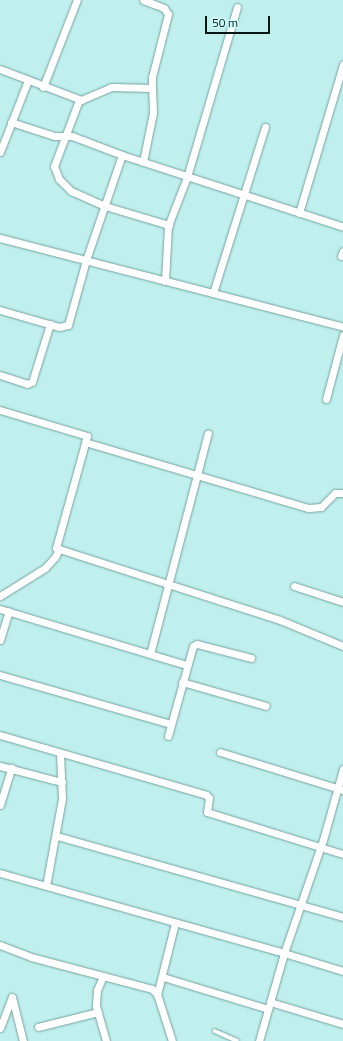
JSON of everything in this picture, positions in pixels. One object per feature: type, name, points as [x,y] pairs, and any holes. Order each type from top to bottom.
[{"type":"street","points":[[43,86],[77,0]]},
{"type":"street","points":[[143,0],[164,8],[168,14],[153,70],[152,126],[143,162]]},
{"type":"street","points":[[165,281],[169,225],[187,176],[237,7]]},
{"type":"street","points":[[299,213],[343,64]]},
{"type":"street","points":[[0,69],[79,100],[87,99],[111,87],[152,88]]},
{"type":"street","points":[[0,152],[28,80]]},
{"type":"street","points":[[79,100],[65,135],[54,171],[71,191],[105,206],[169,225]]},
{"type":"street","points":[[11,122],[54,136],[65,135],[243,196],[343,227]]},
{"type":"street","points":[[213,293],[266,127]]},
{"type":"street","points":[[0,310],[63,327],[70,322],[86,260],[122,155]]},
{"type":"street","points":[[0,238],[343,327]]},
{"type":"street","points":[[0,375],[27,384],[32,382],[50,324]]},
{"type":"street","points":[[326,399],[343,335]]},
{"type":"street","points":[[0,410],[87,436],[56,548],[167,586],[280,620],[343,646]]},
{"type":"street","points":[[150,654],[208,433]]},
{"type":"street","points":[[85,442],[308,508],[321,507],[335,493],[343,493]]},
{"type":"street","points":[[0,596],[45,568],[55,557],[59,549]]},
{"type":"street","points":[[294,586],[343,602]]},
{"type":"street","points":[[0,609],[187,665]]},
{"type":"street","points":[[0,640],[9,611]]},
{"type":"street","points":[[168,736],[192,648],[197,644],[251,658]]},
{"type":"street","points":[[0,675],[171,724]]},
{"type":"street","points":[[182,682],[266,706]]},
{"type":"street","points":[[0,735],[206,795],[209,798],[207,812],[343,854]]},
{"type":"street","points":[[46,886],[57,836],[62,782],[60,752]]},
{"type":"street","points":[[220,752],[341,789]]},
{"type":"street","points":[[0,766],[62,782]]},
{"type":"street","points":[[0,805],[11,768]]},
{"type":"street","points":[[259,1041],[284,953],[341,789],[343,769]]},
{"type":"street","points":[[57,836],[302,904],[343,917]]},
{"type":"street","points":[[0,873],[343,971]]},
{"type":"street","points":[[157,996],[163,977],[175,923]]},
{"type":"street","points":[[0,945],[31,957],[149,987],[157,996],[172,1041]]},
{"type":"street","points":[[103,976],[95,998],[106,1041]]},
{"type":"street","points":[[163,977],[269,1006],[343,1024]]},
{"type":"street","points":[[0,1028],[12,997],[23,1041]]},
{"type":"street","points":[[38,1027],[98,1012]]},
{"type":"lane","points":[[215,1032],[237,1041]]}]
